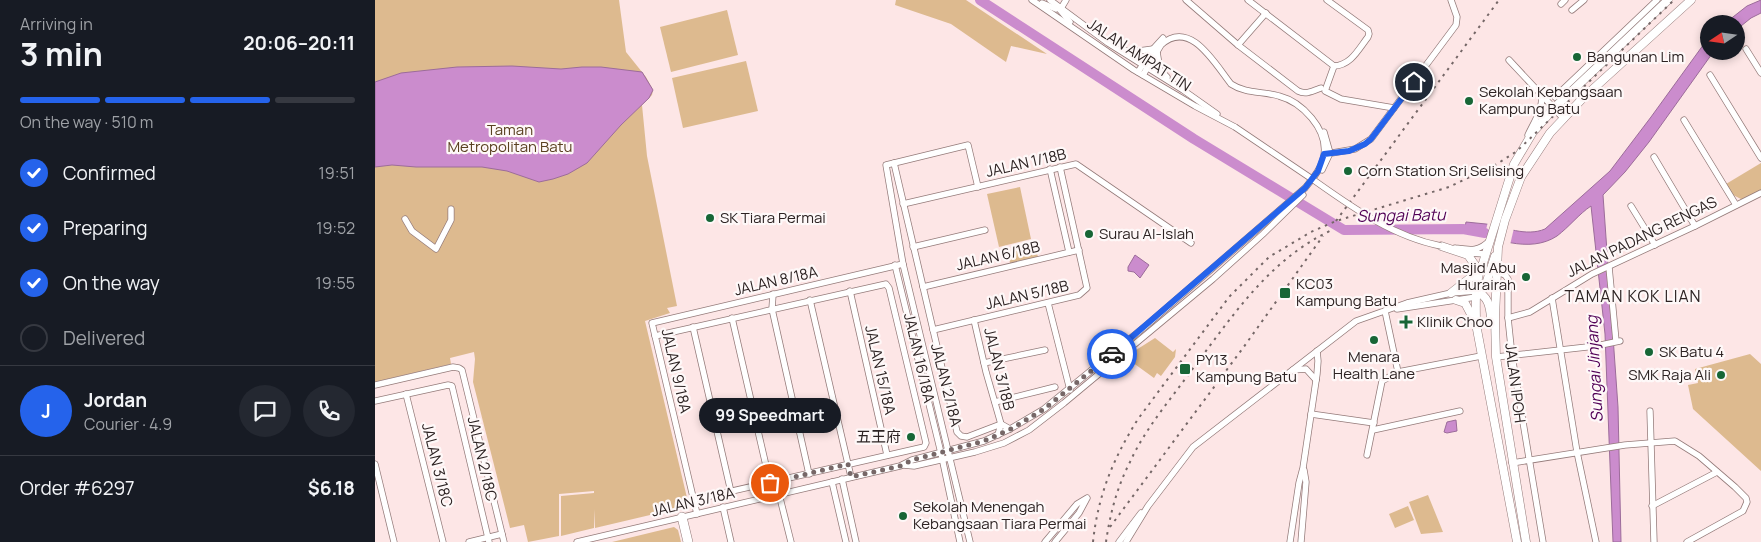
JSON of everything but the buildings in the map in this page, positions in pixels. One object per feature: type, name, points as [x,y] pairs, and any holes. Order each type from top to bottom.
[{"type":"highway","points":[[682,517],[688,542]]},
{"type":"main road","name":"JALAN IPOH","points":[[1517,542],[1476,324],[1479,271],[1515,164],[1533,132],[1554,108],[1668,0]]},
{"type":"main road","name":"JALAN IPOH","points":[[1526,542],[1496,357],[1495,318],[1498,245],[1505,220],[1521,177],[1543,142],[1582,98],[1691,0]]},
{"type":"main road","points":[[1486,254],[1498,245]]},
{"type":"main road","points":[[1496,357],[1490,305],[1477,294],[1486,284],[1498,245]]},
{"type":"main road","points":[[1441,246],[1467,255],[1479,271],[1451,293]]},
{"type":"main road","points":[[1456,300],[1465,302],[1476,324]]},
{"type":"street","points":[[1034,0],[1057,9],[1061,7]]},
{"type":"street","name":"JALAN AMPAT TIN","points":[[1034,0],[1140,73],[1195,106],[1235,127]]},
{"type":"street","name":"JALAN AMPAT TIN","points":[[1050,0],[1100,37],[1183,90],[1373,219],[1399,233],[1472,254],[1486,254]]},
{"type":"street","points":[[1066,0],[1060,12],[1081,33]]},
{"type":"street","points":[[1186,0],[1239,45],[1302,93],[1321,88]]},
{"type":"street","points":[[1248,0],[1333,66],[1343,65],[1348,62],[1369,34],[1368,30],[1327,0]]},
{"type":"street","points":[[1572,10],[1584,0]]},
{"type":"street","points":[[1555,97],[1657,0]]},
{"type":"street","points":[[1327,154],[1349,151],[1365,144],[1371,139],[1456,25],[1457,17],[1451,1]]},
{"type":"street","points":[[1239,45],[1266,14]]},
{"type":"street","points":[[950,454],[1011,429],[1044,409],[1148,324],[1306,189],[1327,154],[1318,126],[1301,109],[1279,96],[1247,92],[1237,88],[1231,84],[1204,49],[1191,40],[1180,36],[1168,39],[1155,50],[1140,73]]},
{"type":"street","points":[[1100,37],[1127,52],[1155,50]]},
{"type":"street","points":[[1746,49],[1761,73]]},
{"type":"street","points":[[1155,50],[1160,70],[1183,90]]},
{"type":"street","points":[[1509,60],[1564,119]]},
{"type":"street","points":[[1333,66],[1325,91],[1341,99],[1394,108]]},
{"type":"street","points":[[1710,75],[1761,158]]},
{"type":"street","points":[[1542,96],[1555,97],[1574,90]]},
{"type":"street","points":[[1515,164],[1539,113],[1542,105],[1542,96]]},
{"type":"street","points":[[1684,120],[1737,205]]},
{"type":"street","points":[[894,162],[968,145],[978,186]]},
{"type":"street","points":[[1654,157],[1695,226]]},
{"type":"street","name":"JALAN 2/18A","points":[[971,542],[903,264],[885,166],[894,162],[957,432],[961,436],[967,437],[1001,424]]},
{"type":"street","name":"JALAN 1/18B","points":[[903,204],[1076,164],[1191,243]]},
{"type":"street","points":[[1059,167],[1079,250]]},
{"type":"street","points":[[1050,169],[1069,252]]},
{"type":"street","name":"JALAN PADANG RENGAS","points":[[1508,318],[1530,312],[1592,274],[1761,193]]},
{"type":"street","points":[[1631,206],[1655,245]]},
{"type":"street","points":[[405,219],[412,231],[436,249],[451,220],[451,209]]},
{"type":"street","points":[[950,454],[975,452],[1017,437],[1041,421],[1213,279],[1261,236],[1279,213]]},
{"type":"street","points":[[913,247],[985,230]]},
{"type":"street","points":[[1256,231],[1261,236]]},
{"type":"street","name":"JALAN AMPAT TIN","points":[[1441,246],[1476,250],[1491,240]]},
{"type":"street","name":"JALAN 6/18B","points":[[923,287],[1079,250]]},
{"type":"street","name":"JALAN 5/18B","points":[[933,330],[1079,295],[1087,288],[1079,250]]},
{"type":"street","name":"JALAN 8/18A","points":[[655,322],[903,264]]},
{"type":"street","name":"JALAN 2/18A","points":[[895,266],[960,542]]},
{"type":"street","points":[[1496,357],[1596,346],[1617,341],[1609,267]]},
{"type":"street","points":[[1497,272],[1505,275],[1507,279],[1508,318],[1512,356],[1543,542]]},
{"type":"street","name":"JALAN 16/18A","points":[[849,291],[883,284],[889,288],[926,443],[924,447],[887,455]]},
{"type":"street","points":[[655,336],[849,291]]},
{"type":"street","name":"JALAN 15/18A","points":[[849,291],[887,455]]},
{"type":"street","points":[[1126,542],[1148,506],[1193,447],[1356,321],[1407,303],[1451,293],[1477,294]]},
{"type":"street","points":[[773,294],[771,309],[809,474]]},
{"type":"street","points":[[1393,309],[1456,300],[1477,294]]},
{"type":"street","points":[[1552,298],[1577,452],[1596,542]]},
{"type":"street","points":[[810,300],[851,477]]},
{"type":"street","points":[[1048,303],[1071,396]]},
{"type":"street","points":[[1385,311],[1398,372]]},
{"type":"street","points":[[732,318],[770,483],[776,495],[791,542]]},
{"type":"street","name":"JALAN 3/18B","points":[[974,320],[1001,424]]},
{"type":"street","name":"JALAN 9/18A","points":[[655,322],[652,326],[697,514]]},
{"type":"street","points":[[693,327],[731,492]]},
{"type":"street","points":[[984,363],[1045,350]]},
{"type":"street","points":[[1290,542],[1316,380],[1317,351]]},
{"type":"street","points":[[1367,455],[1381,384],[1385,379],[1398,372],[1481,356]]},
{"type":"street","points":[[375,385],[453,367],[459,368],[464,375],[504,542]]},
{"type":"street","points":[[1291,371],[1302,368],[1306,369],[1316,380]]},
{"type":"street","name":"JALAN 2/18C","points":[[406,394],[448,385],[453,388],[489,540]]},
{"type":"street","points":[[995,402],[1055,387]]},
{"type":"street","points":[[375,400],[406,394]]},
{"type":"street","name":"JALAN 3/18C","points":[[406,394],[443,542]]},
{"type":"street","points":[[1373,430],[1460,411]]},
{"type":"street","points":[[1650,411],[1653,542]]},
{"type":"street","points":[[1311,414],[1374,423]]},
{"type":"street","points":[[998,435],[1001,424],[1011,429]]},
{"type":"street","points":[[1512,463],[1620,446],[1675,441],[1699,456],[1746,498],[1746,506],[1743,511],[1687,542]]},
{"type":"street","name":"JALAN 3/18A","points":[[577,542],[903,465],[912,460],[950,454]]},
{"type":"street","points":[[693,500],[887,455]]},
{"type":"street","points":[[375,464],[395,542]]},
{"type":"street","points":[[1301,542],[1306,482],[1303,468]]},
{"type":"street","points":[[1652,506],[1717,472]]},
{"type":"street","points":[[842,479],[856,542]]},
{"type":"street","points":[[832,482],[846,542]]},
{"type":"street","points":[[1045,542],[1077,504],[1087,498],[1055,542]]},
{"type":"street","points":[[1119,542],[1138,516],[1148,506]]},
{"type":"street","points":[[723,507],[731,542]]},
{"type":"street","points":[[1064,519],[1070,523]]},
{"type":"street","points":[[469,542],[489,540],[502,534]]},
{"type":"green space","name":"Taman Metropolitan Batu","points":[[375,0],[619,0],[626,52],[646,77],[653,90],[652,95],[642,105],[647,156],[677,306],[667,308],[670,313],[645,321],[688,502],[684,507],[595,528],[594,509],[594,528],[561,536],[561,496],[594,493],[594,491],[559,494],[559,536],[528,542],[524,525],[510,528],[473,382],[474,352],[450,358],[451,364],[375,382]]},
{"type":"green space","points":[[896,0],[966,0],[1047,54],[1011,46],[1006,62],[951,24],[895,5]]},
{"type":"green space","points":[[727,10],[738,55],[671,72],[660,27]]},
{"type":"green space","points":[[746,61],[758,111],[683,128],[672,78]]},
{"type":"green space","points":[[1761,163],[1761,191],[1743,200],[1733,195],[1726,184]]},
{"type":"green space","points":[[1020,187],[1031,239],[999,247],[987,194]]},
{"type":"green space","points":[[1035,246],[1038,257],[1010,263],[1008,253]]},
{"type":"green space","points":[[1155,338],[1173,352],[1176,349],[1175,357],[1161,376],[1157,373],[1154,378],[1125,357]]},
{"type":"green space","points":[[1750,354],[1761,364],[1761,471],[1693,409],[1688,385],[1698,383],[1695,369]]},
{"type":"green space","points":[[1428,495],[1443,532],[1421,534],[1409,502]]},
{"type":"green space","points":[[1408,506],[1414,520],[1395,528],[1389,514]]},
{"type":"green space","points":[[674,527],[678,530],[681,542],[612,542]]},
{"type":"shaded area","points":[[1761,0],[1761,13],[1745,23],[1745,15],[1736,15],[1747,6]]},
{"type":"shaded area","points":[[1700,49],[1700,60],[1708,60],[1649,142],[1625,172],[1603,195],[1618,407],[1621,542],[1613,542],[1605,334],[1591,206],[1557,236],[1535,244],[1511,243],[1498,240],[1465,227],[1466,222],[1523,232],[1545,229],[1610,171]]},
{"type":"shaded area","points":[[512,66],[561,69],[601,67],[642,72],[653,90],[649,98],[621,125],[587,163],[568,174],[553,179],[539,182],[507,171],[482,167],[392,165],[375,167],[375,82],[401,73],[457,67]]},
{"type":"shaded area","points":[[1135,255],[1149,265],[1140,278],[1134,272],[1128,271],[1128,267]]},
{"type":"shaded area","points":[[1456,420],[1457,431],[1444,432],[1447,422]]},
{"type":"pier","points":[[1488,222],[1514,228],[1510,245],[1484,237]]},
{"type":"waterway","name":"Sungai Batu","points":[[980,0],[1194,139],[1344,230],[1463,229],[1485,233]]},
{"type":"railway","points":[[1336,221],[1499,0]]},
{"type":"railway","points":[[1093,542],[1095,525],[1108,478],[1121,448],[1138,419],[1229,297],[1269,257],[1311,232],[1336,221],[1449,187],[1497,164],[1517,151],[1674,0]]},
{"type":"railway","points":[[1106,542],[1112,511],[1125,471],[1158,415],[1221,330],[1253,291],[1289,257],[1310,242],[1332,230]]},
{"type":"railway","points":[[1110,527],[1243,348],[1323,236]]},
{"type":"way so far","points":[[770,483],[848,464],[851,477],[900,466],[912,460],[984,441],[1011,429],[1044,409],[1112,354]]},
{"type":"place","name":"Bangunan Lim","points":[[1577,57]]},
{"type":"place","name":"Sekolah Kebangsaan Kampung Batu","points":[[1469,101]]},
{"type":"place","name":"Corn Station Sri Selising","points":[[1348,171]]},
{"type":"place","name":"SK Tiara Permai","points":[[710,218]]},
{"type":"place","name":"Surau Al-Islah","points":[[1089,234]]},
{"type":"place","name":"Masjid Abu Hurairah","points":[[1526,277]]},
{"type":"place","name":"KC03 Kampung Batu","points":[[1285,293]]},
{"type":"place","name":"Klinik Choo","points":[[1406,322]]},
{"type":"place","name":"Menara Health Lane","points":[[1374,340]]},
{"type":"place","name":"SK Batu 4","points":[[1649,352]]},
{"type":"place","name":"PY13 Kampung Batu","points":[[1185,369]]},
{"type":"place","name":"SMK Raja Ali","points":[[1721,375]]},
{"type":"place","name":"五王府","points":[[911,437]]},
{"type":"place","name":"99 Speedmart","points":[[770,483]]},
{"type":"place","name":"Sekolah Menengah Kebangsaan Tiara Permai","points":[[903,516]]},
{"type":"district","name":"TAMAN KOK LIAN","points":[[1633,296]]},
{"type":"route","points":[[1112,354],[1305,188],[1318,171],[1324,154],[1355,149],[1371,139],[1414,82]]},
{"type":"water label","name":"Sungai Jinjang","points":[[1594,369]]}]
